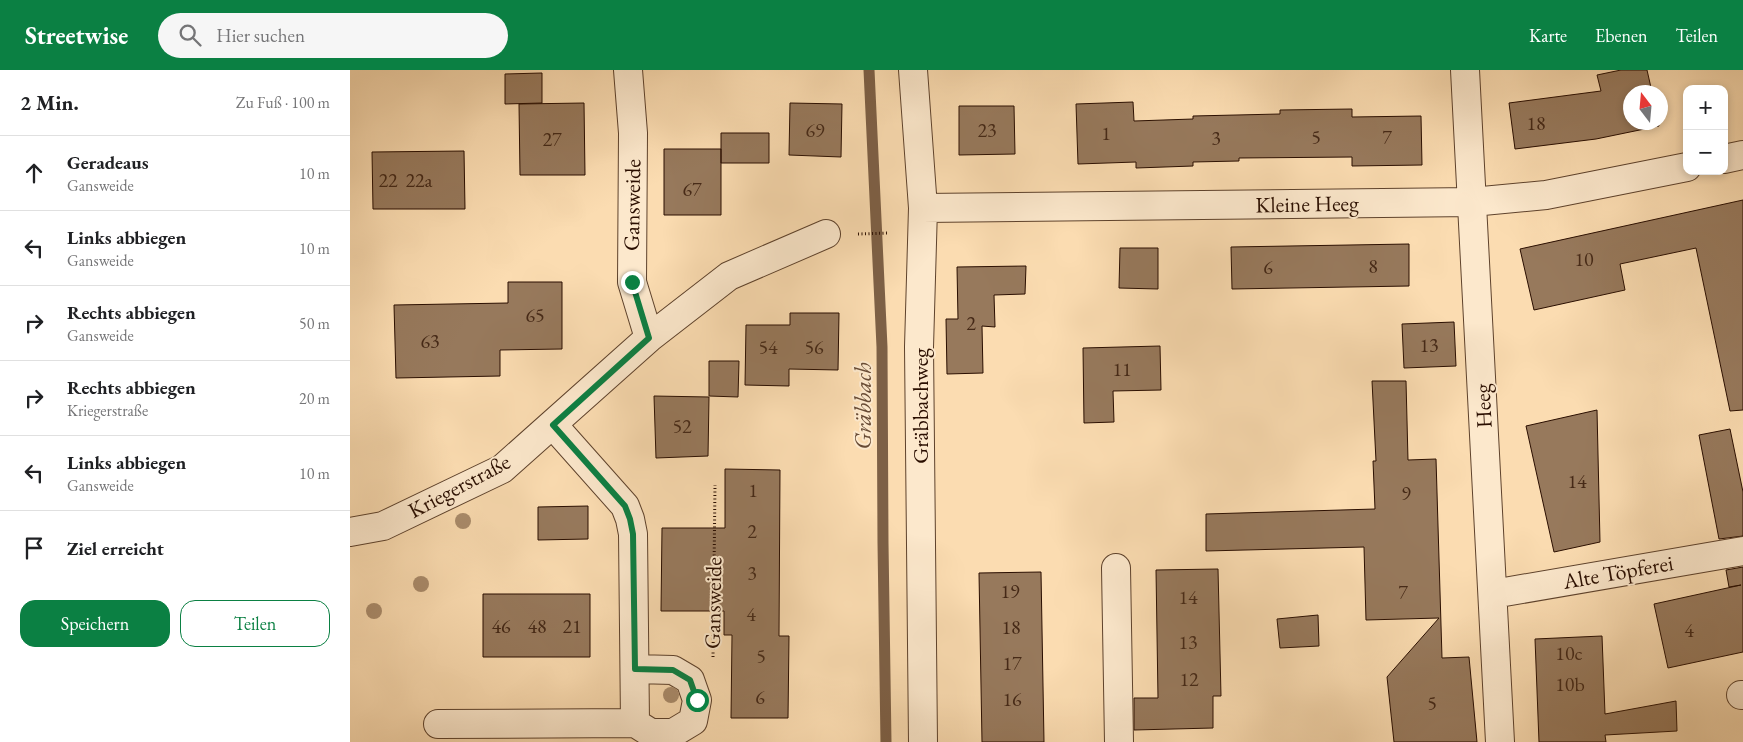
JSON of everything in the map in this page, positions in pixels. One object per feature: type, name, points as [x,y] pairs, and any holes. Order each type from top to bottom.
[{"type":"street","name":"Gansweide","points":[[628,70],[633,134],[632,282],[649,338]]},
{"type":"street","name":"Gräbbachweg","points":[[913,70],[923,220],[919,347],[923,742]]},
{"type":"street","name":"Heeg","points":[[1466,70],[1500,742]]},
{"type":"street","points":[[1728,158],[1743,155]]},
{"type":"street","name":"Kleine Heeg","points":[[923,220],[1472,202],[1546,195],[1683,168]]},
{"type":"street","name":"Kriegerstraße","points":[[350,532],[383,526],[502,469],[649,338],[729,276],[826,234]]},
{"type":"street","points":[[553,425],[625,506],[630,519],[633,534],[635,723]]},
{"type":"street","name":"Alte Töpferei","points":[[1493,594],[1743,551]]},
{"type":"street","points":[[1116,568],[1119,742]]},
{"type":"street","name":"Gansweide","points":[[438,724],[635,723],[652,733],[673,733],[693,721],[697,700],[690,680],[673,670],[635,669]]},
{"type":"path","points":[[826,234],[923,220]]},
{"type":"path","name":"Gansweide","points":[[690,680],[713,664],[715,485]]},
{"type":"building","points":[[1621,70],[1647,70],[1650,85],[1623,85],[1623,130],[1640,130],[1596,139],[1515,149],[1509,103],[1601,91],[1597,75]]},
{"type":"building","points":[[542,73],[542,103],[505,104],[505,74]]},
{"type":"building","points":[[1133,102],[1134,121],[1193,119],[1193,116],[1280,114],[1280,110],[1352,109],[1352,117],[1421,116],[1422,165],[1352,166],[1352,157],[1239,158],[1239,161],[1193,162],[1193,166],[1136,168],[1136,162],[1078,164],[1076,104]]},
{"type":"building","points":[[584,103],[585,175],[520,175],[519,104]]},
{"type":"building","points":[[790,103],[842,104],[841,157],[789,155]]},
{"type":"building","points":[[959,106],[1014,106],[1015,154],[959,155]]},
{"type":"building","points":[[721,133],[769,133],[769,163],[721,163]]},
{"type":"building","points":[[664,149],[721,149],[721,215],[664,215]]},
{"type":"building","points":[[464,151],[465,209],[373,209],[372,152]]},
{"type":"building","points":[[1743,200],[1743,410],[1730,411],[1696,248],[1620,264],[1625,290],[1534,310],[1520,249]]},
{"type":"building","points":[[1409,244],[1409,286],[1232,289],[1231,247]]},
{"type":"building","points":[[1120,248],[1158,248],[1158,289],[1119,288]]},
{"type":"building","points":[[1026,266],[1025,294],[994,295],[995,327],[982,326],[983,373],[947,374],[946,319],[958,319],[957,267]]},
{"type":"building","points":[[508,282],[562,282],[562,349],[500,350],[500,376],[396,378],[394,305],[508,303]]},
{"type":"building","points":[[790,313],[839,313],[838,370],[789,369],[789,386],[745,385],[746,325],[790,325]]},
{"type":"building","points":[[1454,322],[1456,366],[1404,368],[1402,324]]},
{"type":"building","points":[[1160,346],[1161,390],[1113,391],[1114,422],[1084,423],[1083,348]]},
{"type":"building","points":[[709,361],[739,361],[738,397],[709,396]]},
{"type":"building","points":[[1372,381],[1406,381],[1408,460],[1436,459],[1442,658],[1469,657],[1477,742],[1394,742],[1387,677],[1439,618],[1366,620],[1364,547],[1206,551],[1206,514],[1375,509],[1373,461],[1376,461]]},
{"type":"building","points":[[654,396],[709,397],[708,456],[656,458]]},
{"type":"building","points":[[1597,410],[1600,542],[1554,552],[1526,426]]},
{"type":"building","points":[[1730,429],[1743,492],[1743,536],[1719,539],[1699,435]]},
{"type":"building","points":[[725,469],[780,470],[779,636],[789,636],[788,718],[731,718],[732,635],[724,635],[724,611],[661,611],[662,528],[725,528]]},
{"type":"building","points":[[588,506],[588,539],[538,540],[538,507]]},
{"type":"building","points":[[1743,567],[1743,652],[1668,668],[1654,604],[1741,585],[1729,587],[1726,570]]},
{"type":"building","points":[[1218,569],[1221,696],[1213,696],[1213,728],[1134,730],[1134,698],[1158,698],[1156,570]]},
{"type":"building","points":[[1041,572],[1044,742],[982,742],[979,573]]},
{"type":"building","points":[[483,594],[590,594],[590,657],[483,657]]},
{"type":"building","points":[[1318,615],[1319,646],[1280,648],[1277,619]]},
{"type":"building","points":[[1602,636],[1605,714],[1676,701],[1677,731],[1605,735],[1606,742],[1539,742],[1535,639]]},
{"type":"waterway","name":"Gräbbach","points":[[869,70],[882,347],[886,742]]},
{"type":"route","points":[[632,282],[649,338],[553,425],[625,506],[630,519],[633,534],[635,669],[673,670],[690,680],[697,700]]}]
